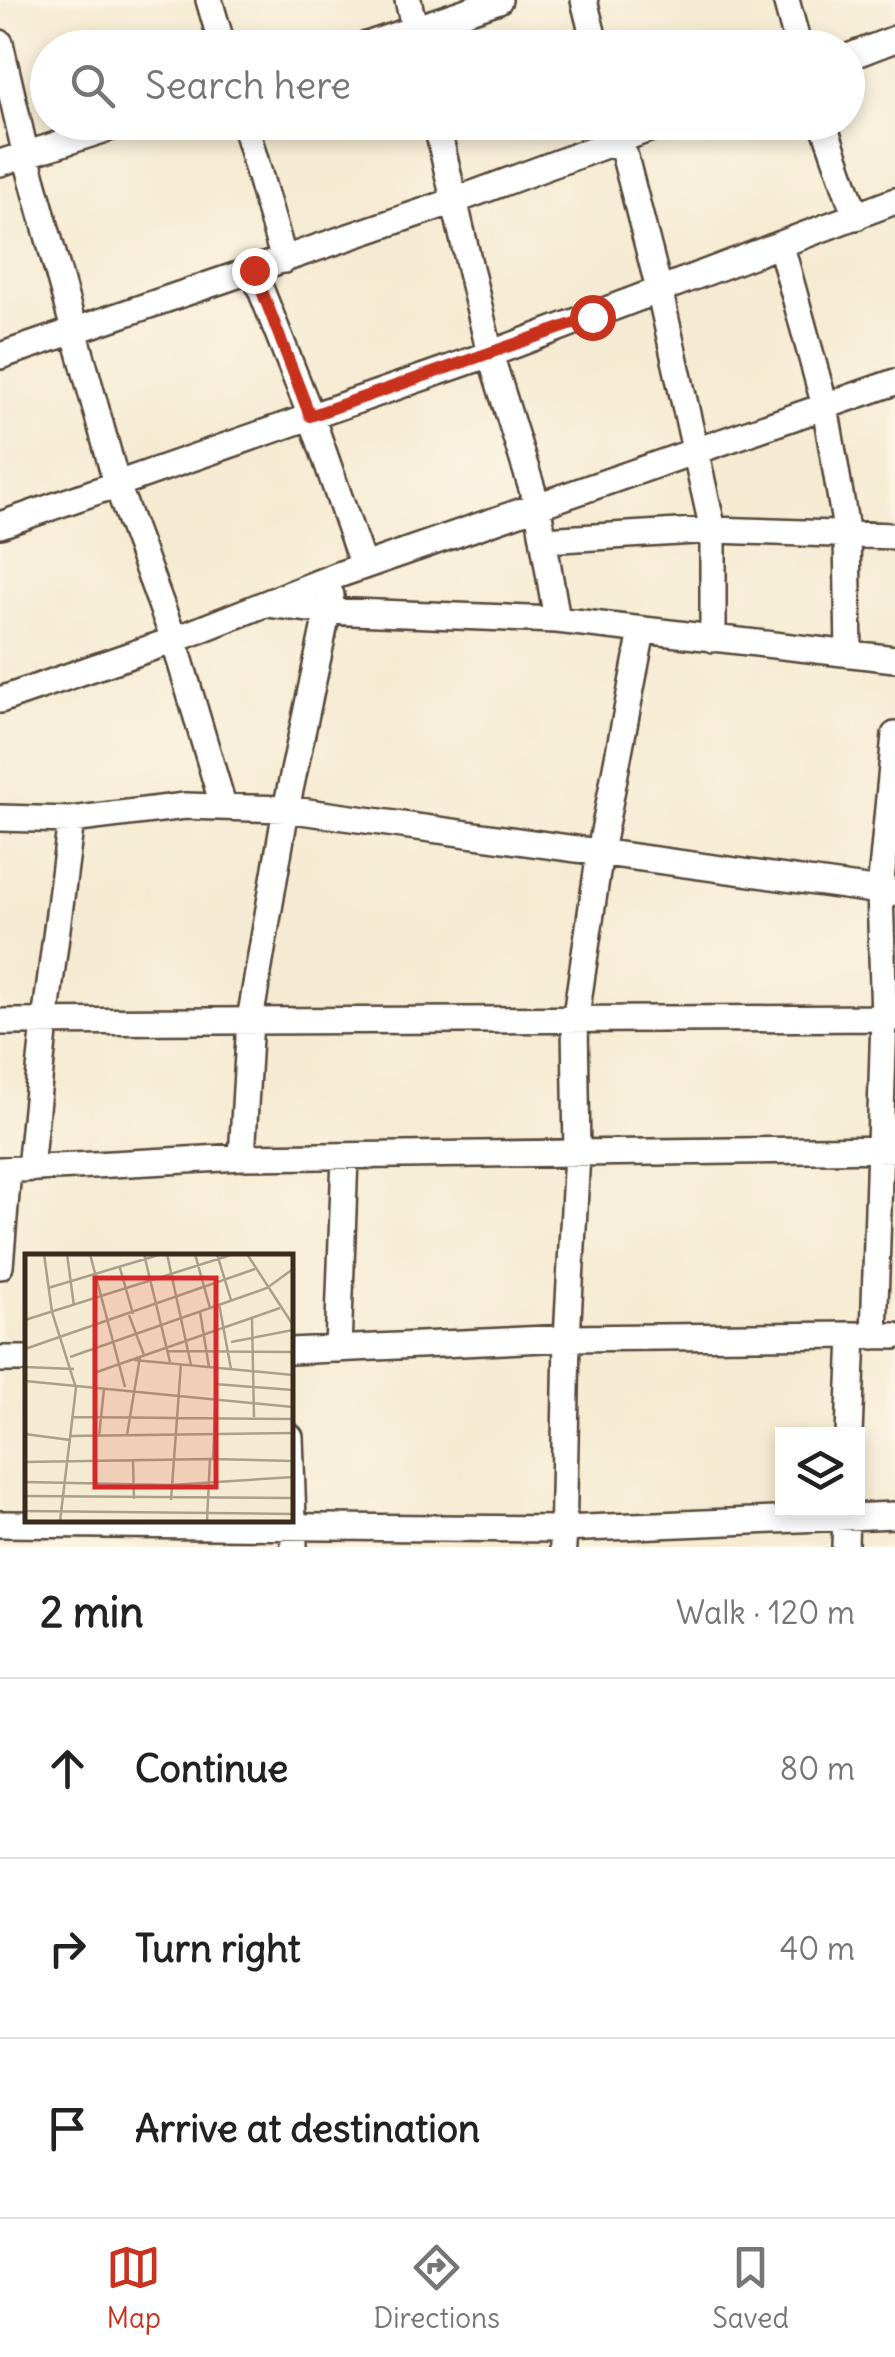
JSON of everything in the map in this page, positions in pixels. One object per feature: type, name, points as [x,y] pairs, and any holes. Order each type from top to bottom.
[{"type":"street","points":[[209,0],[218,30]]},
{"type":"street","points":[[408,0],[415,30]]},
{"type":"street","points":[[434,30],[499,0]]},
{"type":"street","points":[[584,0],[592,30]]},
{"type":"street","points":[[786,0],[794,30]]},
{"type":"street","points":[[865,50],[895,39]]},
{"type":"street","points":[[0,43],[72,331],[117,486],[174,640],[223,806]]},
{"type":"street","points":[[0,163],[74,140]]},
{"type":"street","points":[[249,140],[284,260]]},
{"type":"street","points":[[440,140],[490,354],[538,508],[557,620]]},
{"type":"street","points":[[0,356],[454,201],[597,140]]},
{"type":"street","points":[[620,140],[660,292],[713,530],[713,639]]},
{"type":"street","points":[[829,140],[856,216]]},
{"type":"street","points":[[0,524],[490,354],[895,202]]},
{"type":"street","points":[[781,246],[824,406],[848,535],[849,654]]},
{"type":"street","points":[[254,270],[363,566]]},
{"type":"street","points":[[0,700],[174,640],[363,566],[895,382]]},
{"type":"street","points":[[544,540],[713,530],[895,536]]},
{"type":"street","points":[[242,1157],[250,1020],[286,810],[335,576]]},
{"type":"street","points":[[266,604],[327,611],[557,620],[895,659]]},
{"type":"street","points":[[562,1538],[577,1154],[575,1022],[600,852],[642,630]]},
{"type":"street","points":[[851,1427],[874,1336],[888,1149],[888,892],[895,735]]},
{"type":"street","points":[[0,818],[72,820],[185,806],[286,810],[888,892]]},
{"type":"street","points":[[0,1266],[13,1169],[44,1022],[72,820]]},
{"type":"street","points":[[0,1022],[890,1018]]},
{"type":"street","points":[[13,1169],[242,1157],[888,1149]]},
{"type":"street","points":[[338,1349],[345,1156]]},
{"type":"street","points":[[292,1351],[567,1338],[874,1336]]},
{"type":"street","points":[[0,1360],[25,1358]]},
{"type":"street","points":[[292,1487],[294,1537]]},
{"type":"street","points":[[865,1514],[895,1515]]},
{"type":"street","points":[[0,1524],[294,1537],[562,1538],[810,1517]]},
{"type":"street","points":[[845,1517],[845,1547]]},
{"type":"route","points":[[254,270],[310,416],[592,317]]}]
